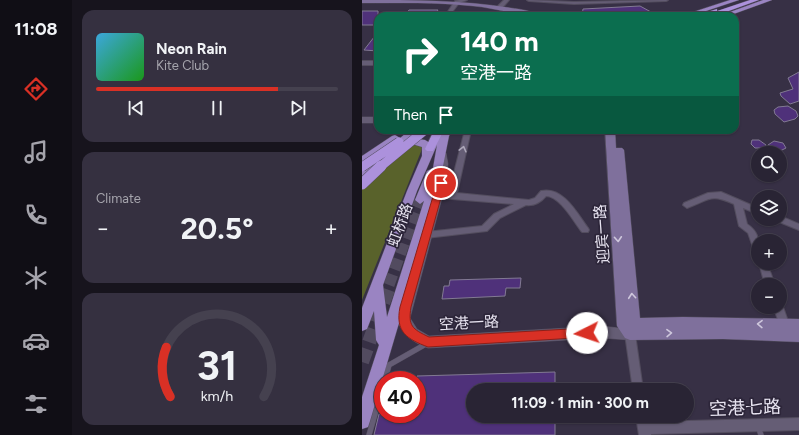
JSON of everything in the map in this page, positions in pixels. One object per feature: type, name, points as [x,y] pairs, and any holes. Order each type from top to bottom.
[{"type":"highway","points":[[721,12],[756,0]]},
{"type":"highway","points":[[746,8],[760,0]]},
{"type":"highway","points":[[708,12],[739,1]]},
{"type":"highway","points":[[362,167],[411,134]]},
{"type":"highway","points":[[362,184],[393,155],[420,134]]},
{"type":"highway","points":[[435,149],[438,134]]},
{"type":"main road","points":[[734,12],[769,0]]},
{"type":"main road","points":[[362,2],[458,1],[503,4],[526,12]]},
{"type":"main road","points":[[697,12],[739,1]]},
{"type":"main road","points":[[503,4],[520,12]]},
{"type":"main road","points":[[362,156],[395,134]]},
{"type":"main road","points":[[362,161],[401,134]]},
{"type":"main road","points":[[362,170],[411,134]]},
{"type":"main road","name":"虹桥路","points":[[362,325],[425,160],[435,149],[444,134]]},
{"type":"main road","name":"迎宾一路","points":[[610,134],[629,328]]},
{"type":"main road","name":"迎宾一路","points":[[617,134],[629,328]]},
{"type":"main road","points":[[362,176],[392,148],[412,141],[425,143],[428,147],[425,160]]},
{"type":"main road","points":[[420,200],[435,149]]},
{"type":"main road","name":"虹桥路","points":[[362,421],[433,191],[435,149]]},
{"type":"main road","points":[[378,285],[384,347]]},
{"type":"main road","name":"空港一路","points":[[629,328],[683,323],[799,325]]},
{"type":"main road","name":"空港一路","points":[[629,328],[700,333],[799,336]]},
{"type":"street","points":[[450,12],[458,1],[465,0]]},
{"type":"street","points":[[529,0],[574,3],[666,0]]},
{"type":"street","points":[[362,63],[374,63]]},
{"type":"street","points":[[362,120],[374,120]]},
{"type":"street","points":[[452,196],[467,134]]},
{"type":"street","name":"空港一路","points":[[435,149],[443,164],[438,194],[403,318],[407,328],[413,335],[428,342],[602,332],[629,328]]},
{"type":"street","points":[[426,235],[484,229],[497,216],[524,203],[538,200],[544,193],[552,193],[563,201],[585,230]]},
{"type":"street","points":[[438,194],[524,203]]},
{"type":"street","points":[[687,205],[708,196],[721,195],[751,208]]},
{"type":"street","points":[[738,202],[743,226],[751,231],[752,234]]},
{"type":"street","points":[[787,222],[799,227]]},
{"type":"street","points":[[780,314],[784,324]]},
{"type":"street","name":"迎宾一路","points":[[629,328],[637,383]]},
{"type":"street","name":"空港七路","points":[[645,432],[760,430],[799,424]]},
{"type":"lane","points":[[387,371],[389,365],[428,342]]},
{"type":"lane","points":[[369,435],[374,418]]},
{"type":"green space","points":[[409,144],[424,144],[362,300],[362,187]]},
{"type":"building","points":[[640,6],[651,12],[583,12],[583,9]]},
{"type":"building","points":[[409,10],[438,10],[437,12],[408,12]]},
{"type":"building","points":[[362,11],[378,11],[374,12],[374,25],[362,25]]},
{"type":"building","points":[[374,37],[374,51],[364,50]]},
{"type":"building","points":[[799,72],[799,101],[790,104],[781,96],[780,93],[793,89],[788,78]]},
{"type":"building","points":[[788,106],[796,111],[798,116],[795,119],[784,122],[775,114],[774,110],[778,107]]},
{"type":"building","points":[[752,140],[759,140],[766,145],[753,146],[751,144]]},
{"type":"building","points":[[774,141],[783,143],[785,146],[769,146],[768,145]]},
{"type":"building","points":[[521,278],[520,288],[506,288],[505,296],[442,299],[444,286],[449,286],[450,280]]},
{"type":"building","points":[[555,372],[555,383],[466,383],[466,423],[555,423],[555,435],[374,435],[377,423],[426,423],[426,376]]},
{"type":"tunnel","points":[[389,285],[420,200]]},
{"type":"tunnel","points":[[362,362],[390,284]]},
{"type":"route","points":[[441,183],[405,307],[403,318],[407,328],[413,335],[428,342],[587,333]]}]
